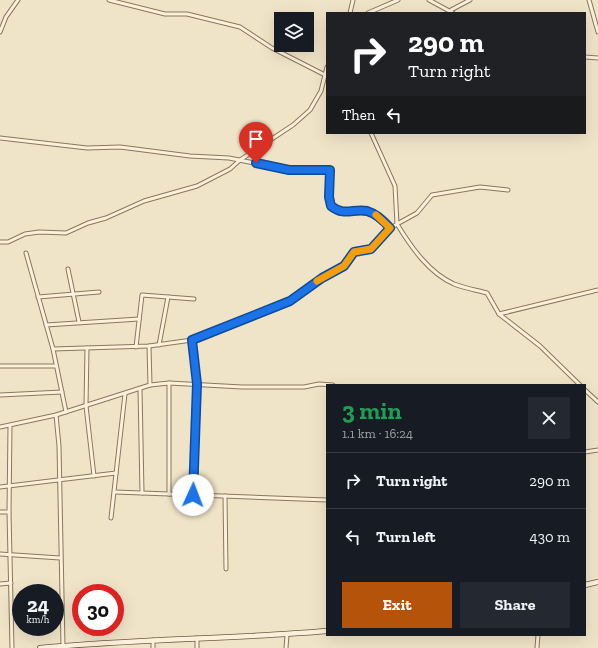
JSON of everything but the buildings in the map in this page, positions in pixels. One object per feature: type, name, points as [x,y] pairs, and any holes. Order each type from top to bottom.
[{"type":"main road","points":[[586,585],[598,582]]},
{"type":"main road","points":[[40,648],[153,640],[287,635],[326,631]]},
{"type":"street","points":[[0,32],[6,17],[18,0]]},
{"type":"street","points":[[0,242],[8,242],[25,234],[66,233],[88,222],[106,218],[144,201],[197,186],[230,169],[240,160],[293,125],[310,110],[322,92],[326,75],[272,48],[240,27],[187,14],[165,14],[109,0]]},
{"type":"street","points":[[350,12],[353,0]]},
{"type":"street","points":[[370,12],[398,0]]},
{"type":"street","points":[[429,0],[452,12],[470,0]]},
{"type":"street","points":[[589,0],[598,32]]},
{"type":"street","points":[[586,57],[598,58]]},
{"type":"street","points":[[371,134],[395,186],[397,224],[409,244],[436,274],[455,284],[487,293],[499,314],[540,346],[579,384]]},
{"type":"street","points":[[0,138],[88,148],[120,146],[190,156],[240,160],[289,170],[330,170],[329,197],[331,206],[338,211],[349,213],[365,211],[371,213],[381,218],[390,228]]},
{"type":"street","points":[[53,349],[136,347],[192,340],[290,301],[322,278],[344,266],[354,252],[371,249],[390,228],[416,213],[432,195],[480,187],[508,190]]},
{"type":"street","points":[[26,253],[53,349],[66,412]]},
{"type":"street","points":[[68,269],[79,322]]},
{"type":"street","points":[[499,314],[598,290]]},
{"type":"street","points":[[38,297],[99,292]]},
{"type":"street","points":[[136,347],[142,295],[194,299]]},
{"type":"street","points":[[159,345],[168,297]]},
{"type":"street","points":[[46,326],[79,322],[140,319]]},
{"type":"street","points":[[192,340],[197,384],[193,495]]},
{"type":"street","points":[[149,346],[150,385]]},
{"type":"street","points":[[87,348],[86,406],[94,476]]},
{"type":"street","points":[[0,366],[56,366]]},
{"type":"street","points":[[169,383],[169,494]]},
{"type":"street","points":[[0,427],[56,416],[150,385],[169,383],[242,388],[304,387],[319,384],[326,384]]},
{"type":"street","points":[[140,389],[142,493]]},
{"type":"street","points":[[586,391],[598,402]]},
{"type":"street","points":[[0,395],[62,392]]},
{"type":"street","points":[[111,518],[125,394]]},
{"type":"street","points":[[56,416],[59,446],[60,558],[63,646]]},
{"type":"street","points":[[10,426],[8,512],[12,648]]},
{"type":"street","points":[[586,452],[598,450]]},
{"type":"street","points":[[0,488],[116,472]]},
{"type":"street","points":[[115,492],[326,500]]},
{"type":"street","points":[[225,496],[226,569]]},
{"type":"street","points":[[0,512],[8,512]]},
{"type":"street","points":[[0,554],[60,558]]},
{"type":"street","points":[[0,584],[11,583]]},
{"type":"street","points":[[286,648],[287,635]]},
{"type":"street","points":[[537,648],[538,636]]},
{"type":"street","points":[[197,638],[197,648]]},
{"type":"street","points":[[153,640],[153,648]]},
{"type":"slow traffic","points":[[317,281],[344,266],[354,252],[371,249],[390,228],[381,218],[376,215]]},
{"type":"route","points":[[193,495],[197,384],[192,340],[290,301],[322,278],[344,266],[354,252],[371,249],[390,228],[381,218],[371,213],[365,211],[349,213],[338,211],[331,206],[329,197],[331,179],[330,170],[289,170],[256,163]]}]
